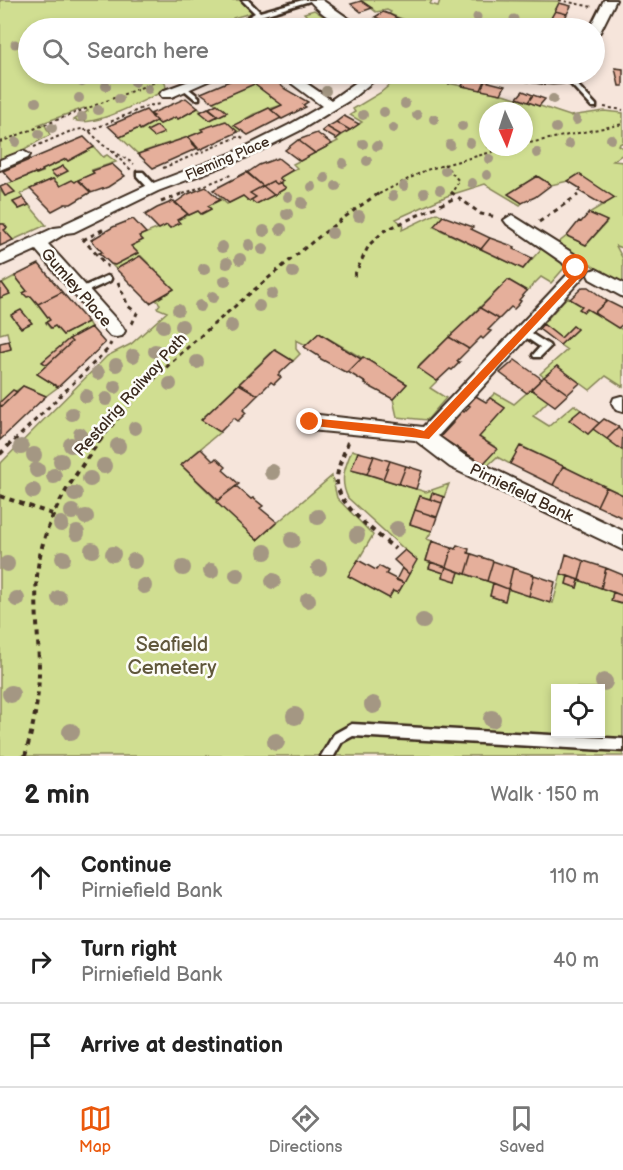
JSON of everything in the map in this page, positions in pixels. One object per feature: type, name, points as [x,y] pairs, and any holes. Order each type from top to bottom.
[{"type":"street","points":[[315,0],[339,18]]},
{"type":"street","points":[[601,18],[610,0]]},
{"type":"street","points":[[167,94],[192,84]]},
{"type":"street","points":[[299,84],[330,106]]},
{"type":"street","name":"Fleming Place","points":[[0,260],[44,248],[64,230],[153,188],[240,155],[330,106],[362,84]]},
{"type":"street","points":[[0,165],[23,155]]},
{"type":"street","points":[[310,422],[413,432],[426,436],[577,272],[573,262],[568,258],[512,220]]},
{"type":"street","name":"Gumley Place","points":[[44,248],[116,331]]},
{"type":"street","points":[[597,275],[623,291]]},
{"type":"street","name":"Pirniefield Bank","points":[[426,436],[440,450],[457,461],[623,541]]},
{"type":"lane","points":[[245,0],[259,14]]},
{"type":"lane","points":[[251,18],[310,0]]},
{"type":"lane","points":[[578,84],[594,106]]},
{"type":"lane","points":[[184,87],[197,98]]},
{"type":"lane","points":[[140,174],[153,188]]},
{"type":"lane","points":[[81,291],[111,276]]},
{"type":"lane","points":[[524,332],[546,347],[537,355]]},
{"type":"lane","points":[[327,756],[338,738],[352,730],[623,745]]},
{"type":"path","points":[[0,142],[150,84]]},
{"type":"path","points":[[23,155],[31,147],[71,131],[89,130],[147,106],[155,106],[172,98],[184,87]]},
{"type":"path","points":[[594,106],[623,110]]},
{"type":"path","points":[[533,142],[623,124]]},
{"type":"path","points":[[89,130],[136,175],[143,173],[130,160],[111,151]]},
{"type":"path","name":"Restalrig Railway Path","points":[[25,756],[38,690],[38,587],[41,548],[52,514],[80,467],[111,429],[202,333],[338,219],[399,182],[444,164],[479,155]]},
{"type":"path","points":[[444,164],[459,181],[450,194],[481,214],[512,220]]},
{"type":"path","points":[[157,203],[238,172]]},
{"type":"path","points":[[530,232],[539,222],[578,195]]},
{"type":"path","points":[[354,276],[369,245],[384,231],[455,198]]},
{"type":"path","points":[[44,248],[84,240],[115,224]]},
{"type":"path","points":[[0,454],[108,349],[116,331],[134,323],[134,317],[137,314],[128,306],[111,276],[84,240],[64,230]]},
{"type":"path","points":[[353,426],[338,478],[339,492],[346,502],[395,549]]},
{"type":"path","points":[[0,496],[52,514]]},
{"type":"green space","points":[[0,0],[247,0],[258,11],[233,18],[18,18],[18,84],[165,84],[166,88],[160,93],[104,118],[82,122],[74,120],[88,111],[84,108],[37,125],[45,125],[50,135],[19,152],[0,159]]},
{"type":"green space","points":[[361,0],[432,0],[430,4],[438,6],[440,0],[560,1],[551,18],[400,18],[389,14],[391,12],[387,10],[376,12]]},
{"type":"green space","points":[[314,10],[326,18],[309,18],[304,13]]},
{"type":"green space","points":[[254,84],[282,105],[254,114],[235,125],[241,130],[238,132],[225,121],[138,154],[120,137],[139,128],[141,130],[156,121],[160,124],[176,117],[178,119],[198,108],[210,120],[227,112],[213,102]]},
{"type":"green space","name":"Seafield Cemetery","points":[[391,84],[453,84],[507,95],[528,102],[479,102],[479,156],[533,156],[533,104],[570,116],[604,111],[623,113],[623,142],[618,145],[623,148],[623,154],[613,161],[623,162],[623,248],[616,246],[623,259],[623,286],[558,243],[567,236],[586,245],[607,222],[589,213],[614,198],[580,175],[551,185],[537,176],[509,194],[522,203],[520,205],[485,184],[447,196],[396,219],[403,225],[402,230],[437,213],[443,216],[434,227],[523,269],[542,248],[566,266],[551,283],[541,277],[527,291],[508,280],[418,367],[437,381],[430,388],[446,398],[427,420],[397,417],[393,399],[407,384],[319,333],[306,345],[296,340],[296,349],[300,354],[293,361],[274,350],[202,419],[220,432],[181,465],[257,540],[332,476],[337,498],[373,535],[349,576],[389,598],[393,591],[398,593],[416,560],[348,498],[343,479],[352,450],[358,452],[352,470],[426,492],[449,484],[444,497],[432,493],[430,499],[420,496],[410,524],[432,531],[427,539],[432,541],[426,560],[431,562],[429,568],[444,573],[444,577],[456,581],[459,572],[493,583],[490,596],[504,601],[508,589],[553,603],[561,574],[568,576],[566,584],[577,588],[579,580],[613,592],[612,601],[622,604],[623,600],[623,756],[0,756],[0,464],[107,356],[131,344],[167,312],[157,308],[160,304],[156,300],[174,289],[141,256],[116,269],[111,264],[115,265],[138,253],[131,246],[143,240],[139,236],[167,225],[170,228],[179,223],[177,220],[198,211],[202,214],[211,209],[208,206],[220,198],[227,204],[243,196],[256,204],[285,189],[280,183],[283,181],[279,178],[297,168],[293,164],[338,141],[336,139],[362,122],[350,115],[355,112],[353,109]]},
{"type":"green space","points":[[94,147],[103,157],[107,155],[116,162],[92,170],[94,173],[75,182],[72,180],[60,186],[53,179],[20,194],[23,198],[13,203],[19,209],[29,205],[46,225],[13,240],[4,230],[7,228],[4,224],[0,224],[0,190],[5,196],[14,192],[7,184],[43,172],[42,170],[66,159],[68,161]]},
{"type":"green space","points":[[15,276],[27,291],[23,293],[27,297],[31,296],[50,320],[46,323],[50,328],[55,326],[63,335],[88,322],[91,327],[69,339],[43,362],[47,365],[37,374],[58,387],[46,396],[23,386],[0,402],[0,352],[11,348],[7,332],[0,334],[0,298],[9,293],[2,283]]},
{"type":"green space","points":[[567,297],[582,306],[580,309],[587,309],[623,330],[623,387],[606,376],[590,390],[557,366],[544,377],[540,374],[567,350],[560,345],[577,329],[573,326],[561,338],[543,324]]},
{"type":"green space","points":[[531,389],[548,401],[533,416],[549,426],[574,405],[581,410],[570,420],[588,434],[593,429],[623,449],[623,495],[521,446],[510,464],[497,457],[487,466],[483,464],[497,448],[479,437],[505,408],[490,398],[495,393],[514,404]]},
{"type":"building","points":[[361,1],[372,8],[361,12],[351,4]]},
{"type":"building","points":[[559,3],[571,6],[567,14],[555,11]]},
{"type":"building","points":[[555,11],[567,14],[565,18],[551,18]]},
{"type":"building","points":[[383,12],[397,18],[377,18],[375,17]]},
{"type":"building","points":[[615,68],[623,69],[623,86],[619,86]]},
{"type":"building","points":[[222,84],[254,84],[213,102],[201,93]]},
{"type":"building","points":[[254,84],[279,84],[308,102],[303,105],[306,107],[282,119],[271,110],[282,105]]},
{"type":"building","points":[[463,84],[484,84],[481,90],[462,86]]},
{"type":"building","points":[[484,84],[505,86],[501,94],[481,90]]},
{"type":"building","points":[[523,91],[533,95],[528,102],[517,98]]},
{"type":"building","points":[[533,95],[545,99],[539,106],[528,102]]},
{"type":"building","points":[[186,98],[198,108],[178,119],[176,117],[160,124],[150,114]]},
{"type":"building","points":[[217,104],[227,112],[219,116],[209,108]]},
{"type":"building","points":[[208,108],[218,116],[210,120],[200,112]]},
{"type":"building","points":[[269,108],[281,118],[248,135],[234,125]]},
{"type":"building","points":[[146,110],[156,121],[140,130],[139,128],[120,137],[108,126]]},
{"type":"building","points":[[344,116],[359,124],[350,130],[336,122]]},
{"type":"building","points":[[226,121],[238,132],[199,150],[188,137],[203,131],[201,129]]},
{"type":"building","points":[[336,122],[350,130],[341,135],[327,127]]},
{"type":"building","points":[[157,126],[164,133],[154,137],[147,131]]},
{"type":"building","points":[[327,127],[341,135],[336,139],[322,131]]},
{"type":"building","points":[[317,133],[332,144],[315,153],[298,140]]},
{"type":"building","points":[[84,137],[94,147],[68,161],[66,159],[43,171],[13,182],[3,171]]},
{"type":"building","points":[[188,137],[198,148],[153,168],[138,154]]},
{"type":"building","points":[[298,140],[315,153],[300,161],[285,150]]},
{"type":"building","points":[[278,158],[293,170],[279,178],[283,181],[277,184],[273,181],[263,186],[247,173],[259,165]]},
{"type":"building","points":[[112,164],[125,176],[108,187],[91,193],[78,180],[94,173],[92,171]]},
{"type":"building","points":[[63,166],[68,171],[56,177],[51,172]]},
{"type":"building","points":[[247,172],[263,186],[250,193],[256,197],[249,201],[243,196],[229,203],[213,190]]},
{"type":"building","points":[[579,174],[615,198],[603,205],[579,191],[581,189],[568,181]]},
{"type":"building","points":[[537,176],[551,185],[535,197],[522,203],[508,194]]},
{"type":"building","points":[[53,179],[60,186],[72,180],[75,182],[78,180],[91,192],[71,204],[65,204],[52,211],[30,189]]},
{"type":"building","points":[[273,181],[286,188],[274,195],[263,186]]},
{"type":"building","points":[[7,184],[15,192],[5,196],[0,187]]},
{"type":"building","points":[[263,186],[274,195],[256,204],[251,200],[256,197],[250,193]]},
{"type":"building","points":[[206,187],[220,200],[208,206],[211,209],[201,214],[198,211],[189,215],[175,203],[188,194]]},
{"type":"building","points":[[23,198],[29,205],[19,209],[13,202]]},
{"type":"building","points":[[174,201],[188,214],[177,220],[180,223],[170,228],[167,225],[159,229],[145,215],[157,208]]},
{"type":"building","points":[[589,213],[607,221],[586,245],[567,236]]},
{"type":"building","points":[[443,216],[473,227],[471,229],[490,238],[481,249],[434,226]]},
{"type":"building","points":[[133,219],[146,233],[139,236],[143,240],[131,246],[138,253],[115,265],[111,264],[99,253],[102,252],[91,240]]},
{"type":"building","points":[[0,224],[4,224],[7,228],[4,230],[13,240],[0,246]]},
{"type":"building","points":[[490,238],[515,247],[514,249],[532,258],[523,269],[481,249]]},
{"type":"building","points":[[140,256],[174,289],[150,303],[116,269]]},
{"type":"building","points":[[39,264],[62,292],[38,304],[31,296],[27,297],[23,293],[27,291],[15,276]]},
{"type":"building","points":[[508,280],[527,291],[514,309],[511,307],[499,319],[480,308]]},
{"type":"building","points":[[2,283],[10,294],[0,298],[0,284]]},
{"type":"building","points":[[583,287],[588,287],[607,301],[594,313],[587,309],[584,312],[579,309],[582,306],[570,299]]},
{"type":"building","points":[[62,292],[88,322],[63,335],[55,326],[51,328],[46,322],[50,320],[38,304]]},
{"type":"building","points":[[607,301],[623,309],[623,324],[618,328],[594,313]]},
{"type":"building","points":[[480,308],[499,319],[483,339],[481,337],[469,349],[449,337]]},
{"type":"building","points":[[21,310],[32,323],[21,328],[11,315]]},
{"type":"building","points":[[543,324],[561,338],[573,326],[577,329],[560,345],[539,329]]},
{"type":"building","points":[[91,327],[105,343],[58,387],[37,374],[72,342],[69,339]]},
{"type":"building","points":[[319,333],[361,359],[347,373],[319,358],[304,347]]},
{"type":"building","points":[[449,337],[469,349],[452,370],[450,369],[437,381],[418,368]]},
{"type":"building","points":[[69,339],[72,342],[47,365],[42,362]]},
{"type":"building","points":[[9,341],[11,349],[0,352],[0,343]]},
{"type":"building","points":[[275,350],[293,361],[278,375],[281,377],[274,384],[271,382],[258,395],[239,384]]},
{"type":"building","points":[[363,357],[407,384],[393,399],[365,384],[348,372]]},
{"type":"building","points":[[515,360],[542,379],[527,393],[500,373]]},
{"type":"building","points":[[557,366],[580,383],[568,394],[544,377]]},
{"type":"building","points":[[544,377],[568,394],[555,406],[531,389]]},
{"type":"building","points":[[239,384],[258,395],[243,410],[246,413],[238,421],[234,418],[220,432],[201,420]]},
{"type":"building","points":[[23,386],[46,396],[0,440],[0,405],[2,406]]},
{"type":"building","points":[[13,390],[17,392],[2,406],[0,405],[0,402]]},
{"type":"building","points":[[474,395],[486,402],[490,398],[505,408],[479,437],[497,449],[483,464],[440,437],[453,423],[449,421],[460,409],[464,412],[470,406],[466,404]]},
{"type":"building","points":[[581,410],[599,423],[588,434],[569,420]]},
{"type":"building","points":[[604,419],[619,427],[607,439],[593,429]]},
{"type":"building","points":[[618,428],[623,432],[622,450],[607,439]]},
{"type":"building","points":[[520,446],[563,466],[553,485],[510,464]]},
{"type":"building","points":[[201,449],[213,461],[216,458],[226,467],[223,470],[239,484],[218,500],[181,465]]},
{"type":"building","points":[[358,452],[374,456],[367,474],[351,470]]},
{"type":"building","points":[[374,456],[390,461],[383,479],[367,474]]},
{"type":"building","points":[[390,461],[406,466],[399,484],[383,479]]},
{"type":"building","points":[[406,466],[422,471],[416,489],[399,484]]},
{"type":"building","points":[[563,466],[606,487],[597,506],[553,485]]},
{"type":"building","points":[[236,486],[263,506],[260,508],[277,522],[257,540],[216,502]]},
{"type":"building","points":[[606,487],[623,495],[623,518],[597,506]]},
{"type":"building","points":[[432,493],[444,497],[442,503],[430,499]]},
{"type":"building","points":[[420,496],[442,503],[437,517],[415,510]]},
{"type":"building","points":[[415,510],[437,517],[432,531],[410,524]]},
{"type":"building","points":[[432,541],[452,548],[446,567],[426,561]]},
{"type":"building","points":[[457,545],[469,549],[468,553],[472,554],[466,574],[446,567],[452,548],[456,549]]},
{"type":"building","points":[[405,550],[417,560],[409,574],[394,560]]},
{"type":"building","points":[[472,554],[493,561],[487,581],[466,574]]},
{"type":"building","points":[[566,554],[584,561],[579,580],[561,574]]},
{"type":"building","points":[[358,560],[376,570],[379,566],[388,571],[386,574],[404,583],[398,593],[393,591],[389,598],[348,576]]},
{"type":"building","points":[[493,561],[513,568],[508,589],[487,581]]},
{"type":"building","points":[[584,561],[606,568],[601,588],[579,580]]},
{"type":"building","points":[[431,562],[446,567],[444,573],[429,568]]},
{"type":"building","points":[[446,567],[459,572],[456,581],[443,577]]},
{"type":"building","points":[[402,568],[409,574],[404,583],[396,580]]},
{"type":"building","points":[[513,568],[534,575],[529,596],[508,589]]},
{"type":"building","points":[[606,568],[623,575],[623,596],[601,588]]},
{"type":"building","points":[[534,575],[555,582],[550,603],[529,596]]},
{"type":"building","points":[[568,576],[579,580],[577,588],[566,584]]},
{"type":"building","points":[[493,583],[508,589],[505,601],[490,596]]},
{"type":"building","points":[[613,592],[623,596],[622,604],[611,601]]},
{"type":"route","points":[[310,422],[413,432],[426,436],[576,276],[576,268]]}]
